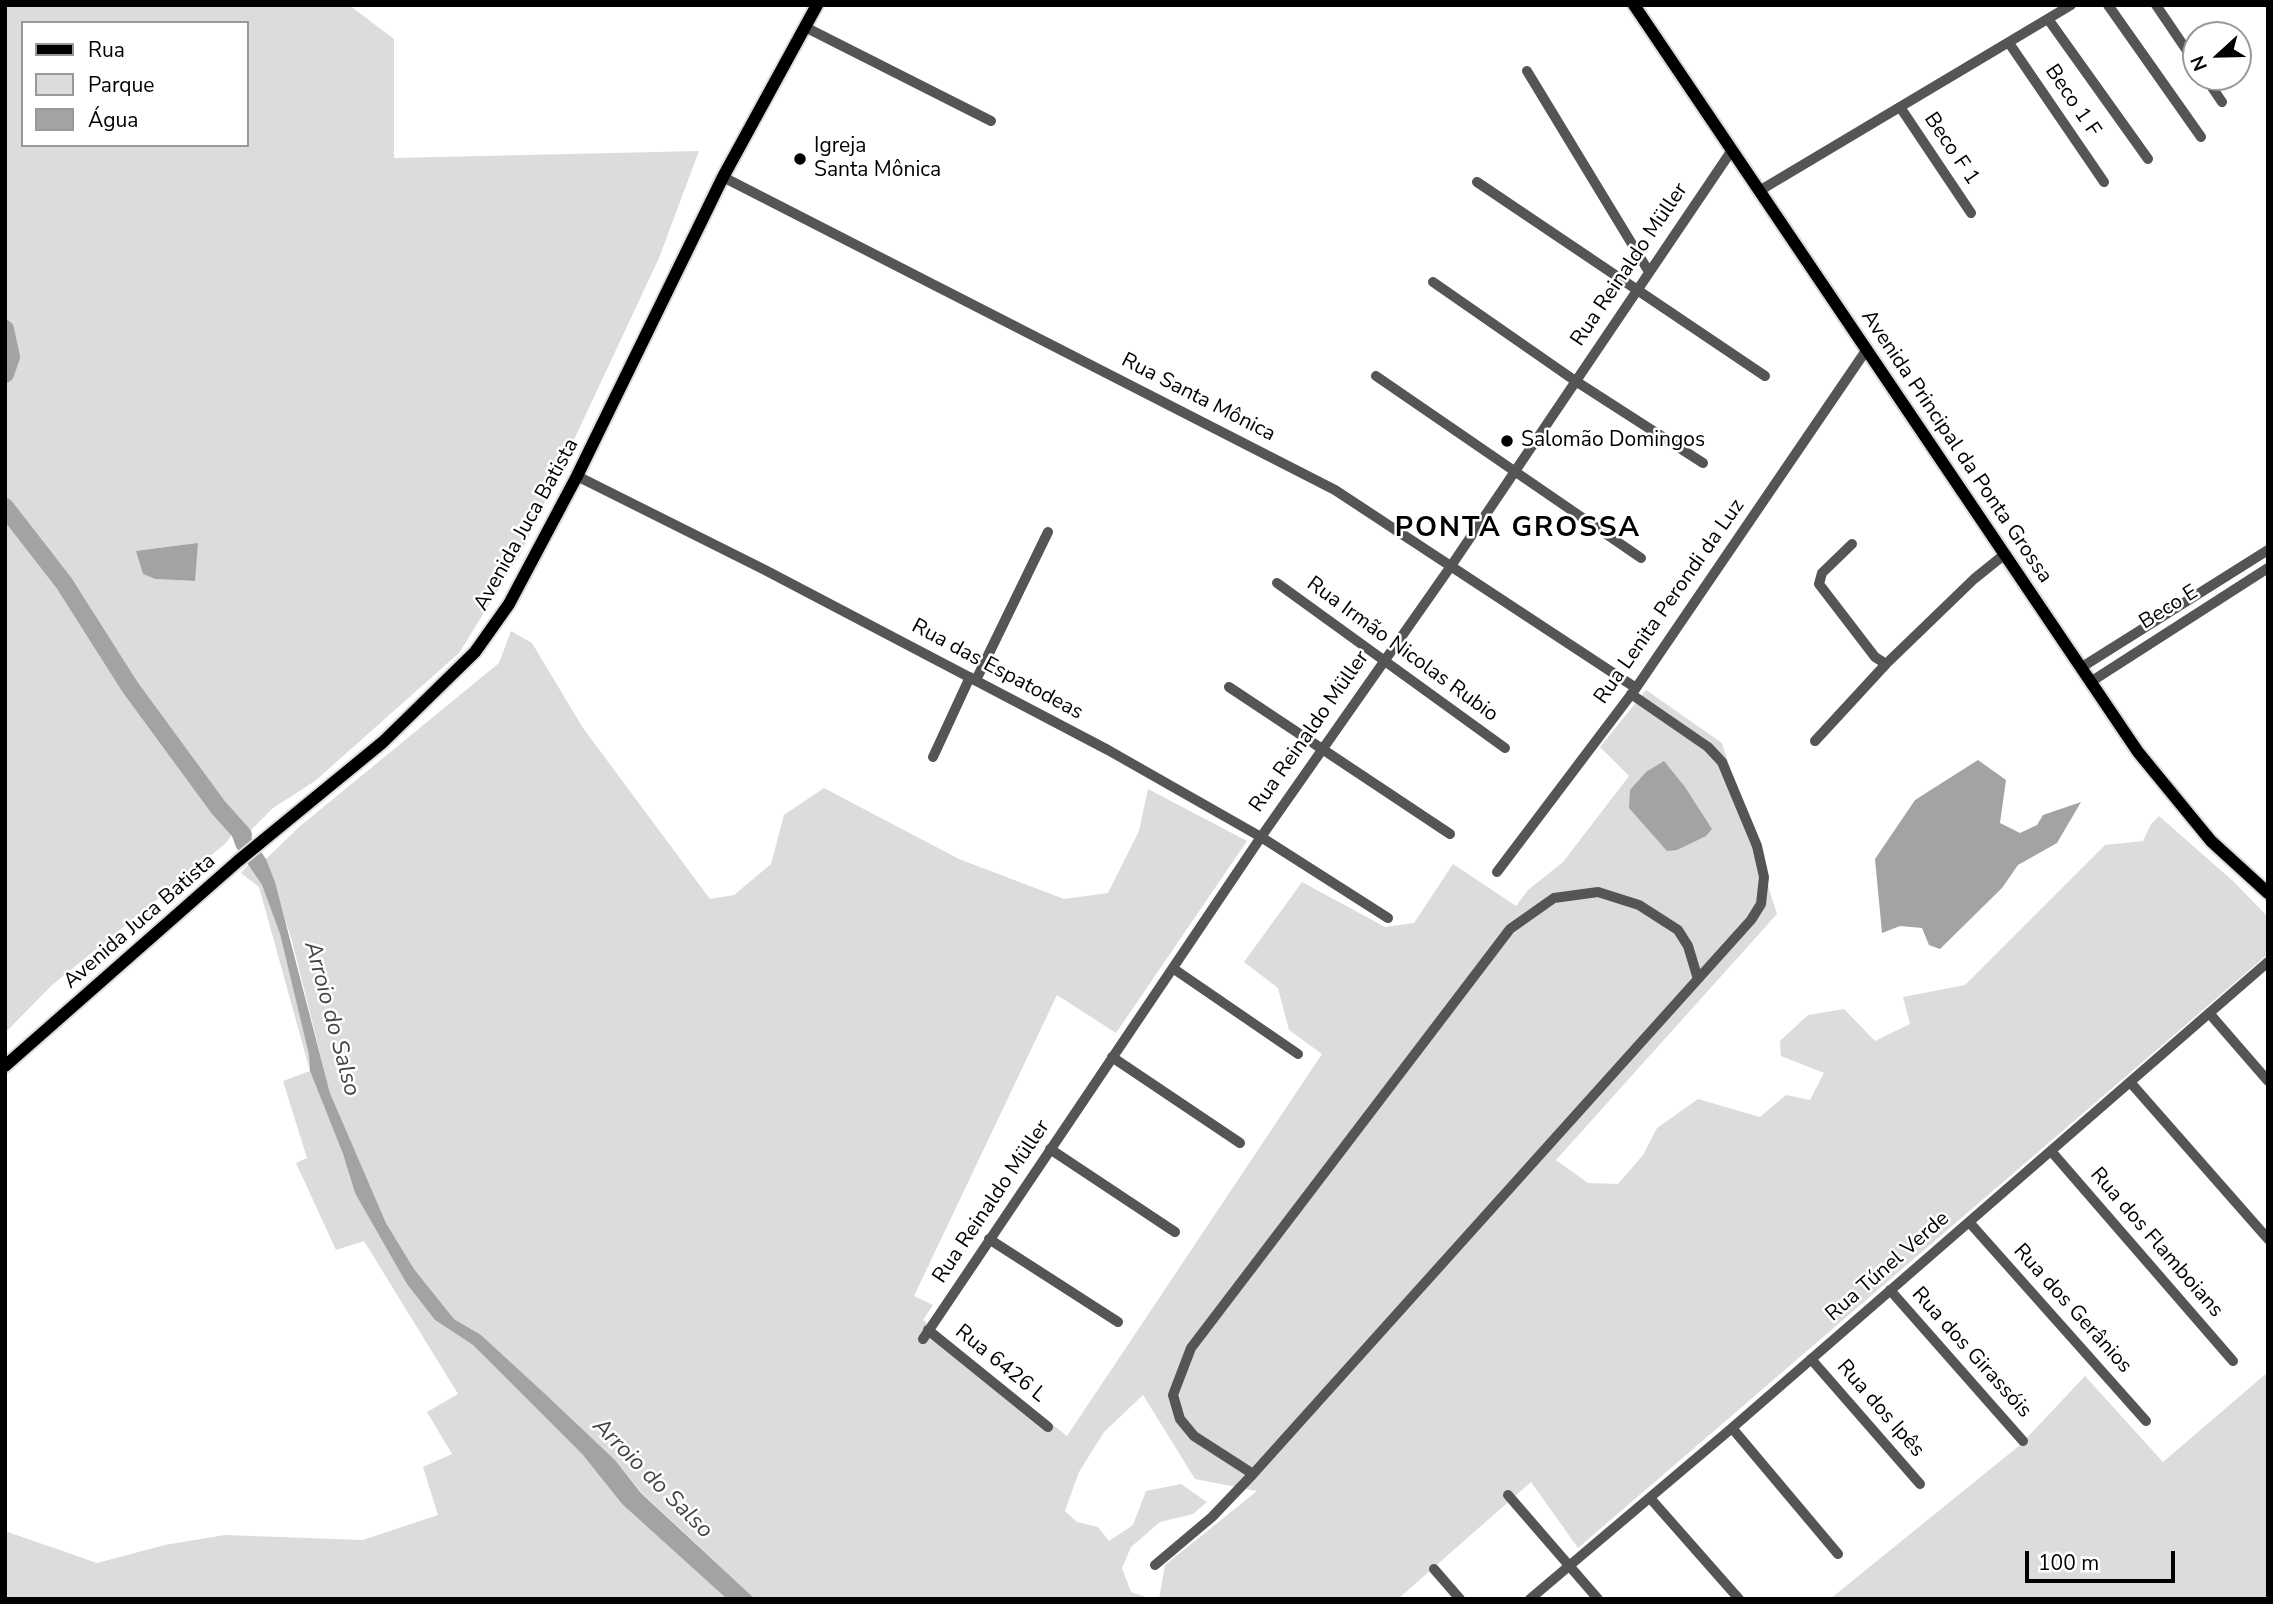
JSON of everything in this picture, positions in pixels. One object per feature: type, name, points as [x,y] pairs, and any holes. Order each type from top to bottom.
[{"type":"main road","name":"Avenida Juca Batista","points":[[5,1066],[238,861],[383,742],[475,652],[509,604],[577,476],[723,177],[817,5]]},
{"type":"main road","name":"Avenida Principal da Ponta Grossa","points":[[1634,5],[2138,752],[2211,841],[2268,893]]},
{"type":"street","points":[[1759,191],[2071,5]]},
{"type":"street","points":[[2108,5],[2201,137]]},
{"type":"street","points":[[2156,5],[2182,43]]},
{"type":"street","points":[[2048,19],[2148,159]]},
{"type":"street","points":[[805,27],[991,121]]},
{"type":"street","name":"Beco 1 F","points":[[2009,43],[2104,182]]},
{"type":"street","points":[[1527,71],[1649,272]]},
{"type":"street","points":[[2215,91],[2222,102]]},
{"type":"street","name":"Beco F 1","points":[[1900,107],[1971,213]]},
{"type":"street","name":"Rua Reinaldo Müller","points":[[926,1335],[1261,836],[1451,566],[1574,380],[1732,150]]},
{"type":"street","name":"Rua Santa Mônica","points":[[723,177],[1335,490],[1633,691],[1708,747],[1722,762],[1757,846],[1764,877],[1761,904],[1751,920],[1253,1474],[1212,1517],[1154,1565]]},
{"type":"street","points":[[1477,182],[1765,376]]},
{"type":"street","points":[[1433,282],[1574,380],[1703,463]]},
{"type":"street","name":"Rua Lenita Perondi da Luz","points":[[1497,872],[1633,691],[1867,349]]},
{"type":"street","points":[[1376,376],[1641,558]]},
{"type":"street","name":"Rua das Espatodeas","points":[[577,476],[973,678],[1261,836],[1388,918]]},
{"type":"street","points":[[933,757],[1048,532]]},
{"type":"street","points":[[1852,544],[1822,573],[1819,584],[1875,657],[1886,664]]},
{"type":"street","points":[[2082,667],[2268,550]]},
{"type":"street","points":[[1815,741],[1886,664],[1974,579],[2005,554]]},
{"type":"street","name":"Beco E","points":[[2092,681],[2268,568]]},
{"type":"street","name":"Rua Irmão Nicolas Rubio","points":[[1277,583],[1505,748]]},
{"type":"street","points":[[1229,687],[1450,834]]},
{"type":"street","points":[[1253,1474],[1194,1436],[1180,1419],[1173,1395],[1191,1348],[1510,929],[1554,898],[1598,892],[1639,905],[1678,930],[1688,946],[1698,979]]},
{"type":"street","name":"Rua Túnel Verde","points":[[1530,1599],[1732,1428],[2268,962]]},
{"type":"street","points":[[1174,969],[1298,1054]]},
{"type":"street","points":[[2209,1013],[2268,1081]]},
{"type":"street","points":[[1112,1057],[1240,1143]]},
{"type":"street","points":[[2130,1082],[2268,1239]]},
{"type":"street","points":[[1050,1149],[1175,1232]]},
{"type":"street","name":"Rua dos Flamboians","points":[[2051,1151],[2233,1361]]},
{"type":"street","name":"Rua dos Gerânios","points":[[1969,1223],[2146,1421]]},
{"type":"street","points":[[989,1239],[1118,1322]]},
{"type":"street","name":"Rua dos Girassóis","points":[[1889,1290],[2023,1441]]},
{"type":"street","name":"Rua 6426 L","points":[[926,1335],[1048,1427]]},
{"type":"street","name":"Rua dos Ipês","points":[[1811,1359],[1920,1484]]},
{"type":"street","points":[[1732,1428],[1838,1554]]},
{"type":"street","points":[[1508,1495],[1598,1599]]},
{"type":"street","points":[[1650,1498],[1739,1599]]},
{"type":"street","points":[[1434,1569],[1460,1599]]},
{"type":"green space","points":[[5,5],[349,5],[394,39],[394,158],[699,151],[659,258],[521,553],[459,653],[315,781],[273,808],[248,833],[237,819],[226,819],[231,836],[226,843],[51,986],[5,1033]],"holes":[[[137,551],[195,581],[155,579],[143,574]]]},
{"type":"green space","points":[[511,631],[532,643],[583,728],[710,899],[734,895],[771,864],[784,815],[824,788],[959,859],[1064,899],[1108,893],[1139,831],[1148,789],[1247,841],[1116,1033],[1057,995],[914,1296],[933,1305],[923,1320],[1067,1436],[1322,1054],[1289,1030],[1278,988],[1244,962],[1302,882],[1385,927],[1414,923],[1453,864],[1516,906],[1528,890],[1563,862],[1629,776],[1600,747],[1646,690],[1722,743],[1777,914],[1556,1160],[1588,1183],[1618,1184],[1643,1155],[1657,1128],[1698,1099],[1760,1117],[1786,1095],[1810,1100],[1824,1073],[1781,1056],[1780,1041],[1808,1015],[1844,1009],[1875,1041],[1910,1024],[1903,997],[1965,985],[2105,845],[2143,841],[2151,824],[2159,816],[2233,881],[2268,917],[2268,954],[1578,1548],[1531,1482],[1398,1599],[1159,1599],[1165,1565],[1257,1491],[1195,1479],[1143,1395],[1104,1432],[1079,1472],[1065,1511],[1077,1522],[1098,1527],[1109,1541],[1133,1525],[1146,1491],[1181,1484],[1207,1502],[1193,1514],[1160,1522],[1131,1547],[1122,1568],[1131,1592],[1152,1599],[755,1599],[641,1492],[615,1460],[542,1391],[481,1335],[454,1319],[414,1269],[386,1223],[330,1093],[292,941],[266,859],[299,827],[499,663]]},
{"type":"green space","points":[[248,865],[262,885],[280,934],[309,1055],[310,1071],[259,887],[241,873]]},
{"type":"green space","points":[[310,1071],[343,1154],[355,1193],[435,1320],[473,1345],[583,1455],[622,1504],[727,1599],[5,1599],[5,1531],[97,1563],[165,1545],[225,1535],[363,1540],[438,1515],[423,1467],[452,1454],[427,1412],[458,1394],[364,1241],[336,1250],[296,1163],[307,1158],[283,1081]]},
{"type":"green space","points":[[2268,1372],[2268,1599],[1830,1599],[2020,1445],[2085,1376],[2163,1462]]},
{"type":"water","points":[[198,543],[195,581],[155,579],[143,574],[136,551]]},
{"type":"water","points":[[1978,760],[2006,780],[2000,823],[2020,833],[2037,825],[2043,815],[2081,802],[2057,843],[2018,865],[2002,888],[1940,949],[1929,945],[1922,928],[1900,926],[1882,933],[1875,859],[1915,800]]},
{"type":"water","points":[[1664,761],[1685,787],[1712,829],[1706,836],[1677,850],[1667,851],[1629,808],[1630,790],[1646,772]]},
{"type":"water","points":[[237,818],[266,859],[275,882],[330,1093],[386,1223],[414,1269],[454,1319],[481,1335],[542,1391],[615,1460],[641,1493],[755,1599],[727,1599],[622,1504],[583,1455],[473,1345],[435,1320],[407,1284],[355,1193],[343,1154],[310,1071],[309,1055],[280,934],[262,885],[236,847],[226,819]]},
{"type":"waterway","name":"Arroio do Salso","points":[[5,329],[11,357],[5,374]]},
{"type":"waterway","name":"Arroio do Salso","points":[[5,507],[64,583],[130,687],[218,807],[243,835]]},
{"type":"place","name":"Igreja Santa Mônica","points":[[800,159]]},
{"type":"place","name":"Salomão Domingos","points":[[1507,441]]},
{"type":"district","name":"PONTA GROSSA","points":[[1518,529]]}]
